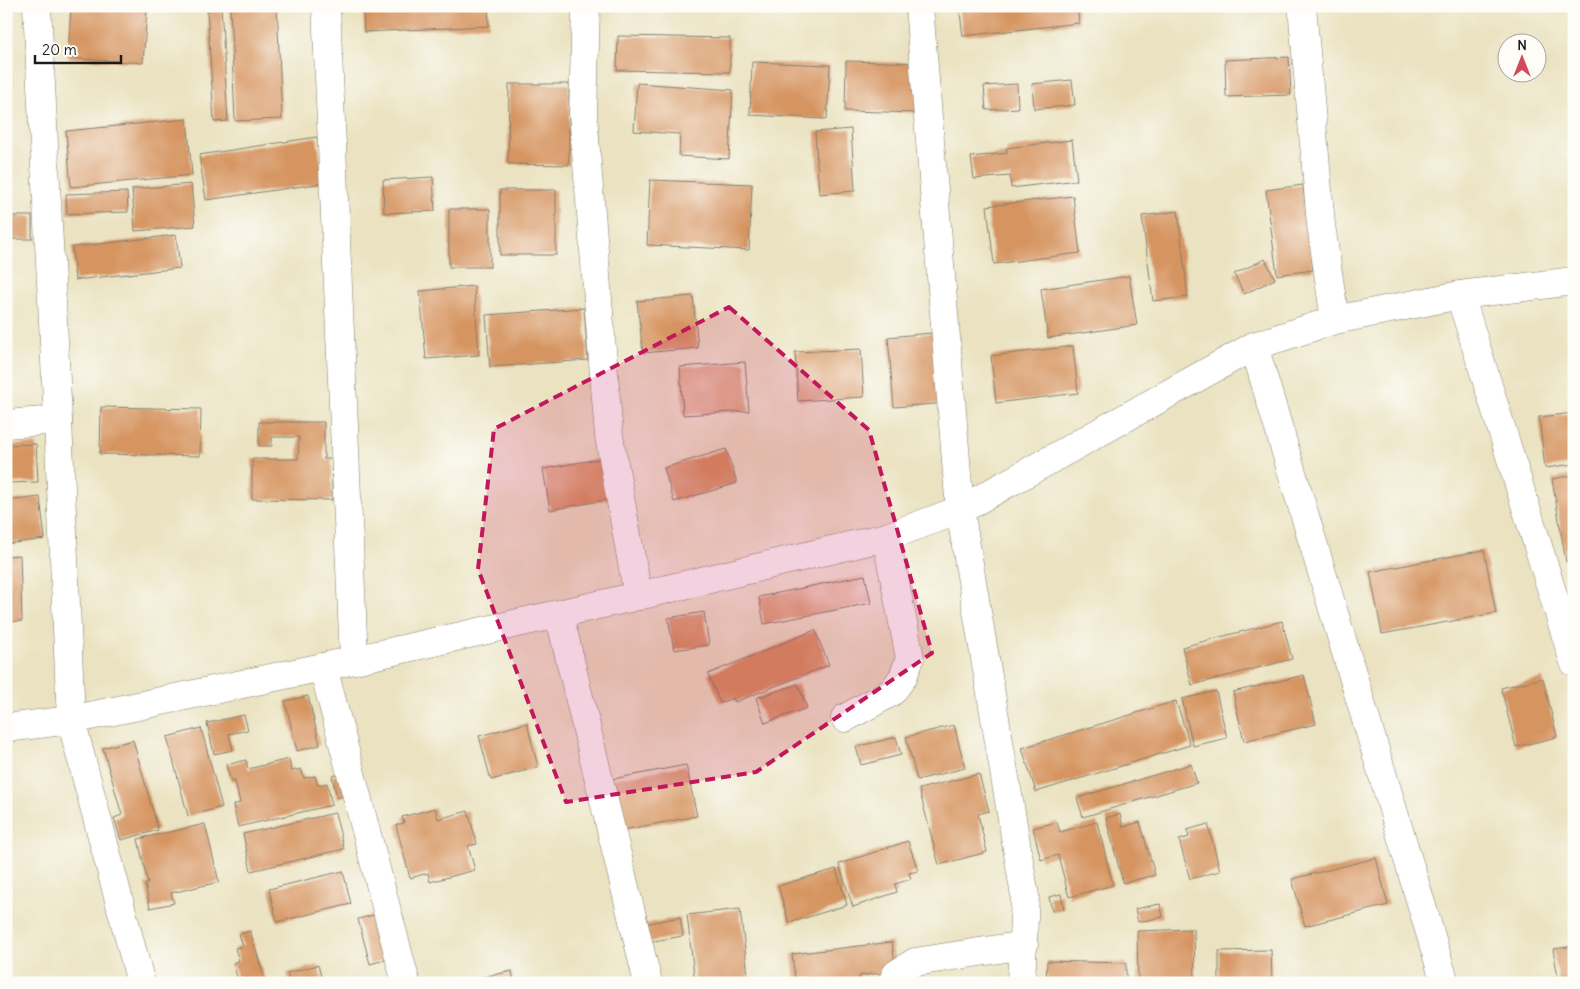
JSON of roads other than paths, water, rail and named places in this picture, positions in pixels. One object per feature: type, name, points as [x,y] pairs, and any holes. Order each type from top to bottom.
[{"type":"street","points":[[37,6],[71,720],[141,983]]},
{"type":"street","points":[[326,6],[354,660]]},
{"type":"street","points":[[586,6],[583,114],[609,436],[638,596]]},
{"type":"street","points":[[919,6],[960,510],[1026,896],[1021,983]]},
{"type":"street","points":[[1302,6],[1321,225],[1334,320]]},
{"type":"street","points":[[6,728],[71,720],[323,667],[638,596],[886,537],[960,510],[1254,346],[1334,320],[1460,295],[1574,281]]},
{"type":"street","points":[[1460,295],[1574,662]]},
{"type":"street","points":[[1254,346],[1446,983]]},
{"type":"street","points":[[6,424],[58,420]]},
{"type":"street","points":[[845,718],[892,692],[903,677],[910,658],[886,537]]},
{"type":"street","points":[[559,614],[648,983]]},
{"type":"street","points":[[323,667],[406,983]]},
{"type":"street","points":[[892,983],[896,974],[915,962],[1024,945]]}]
